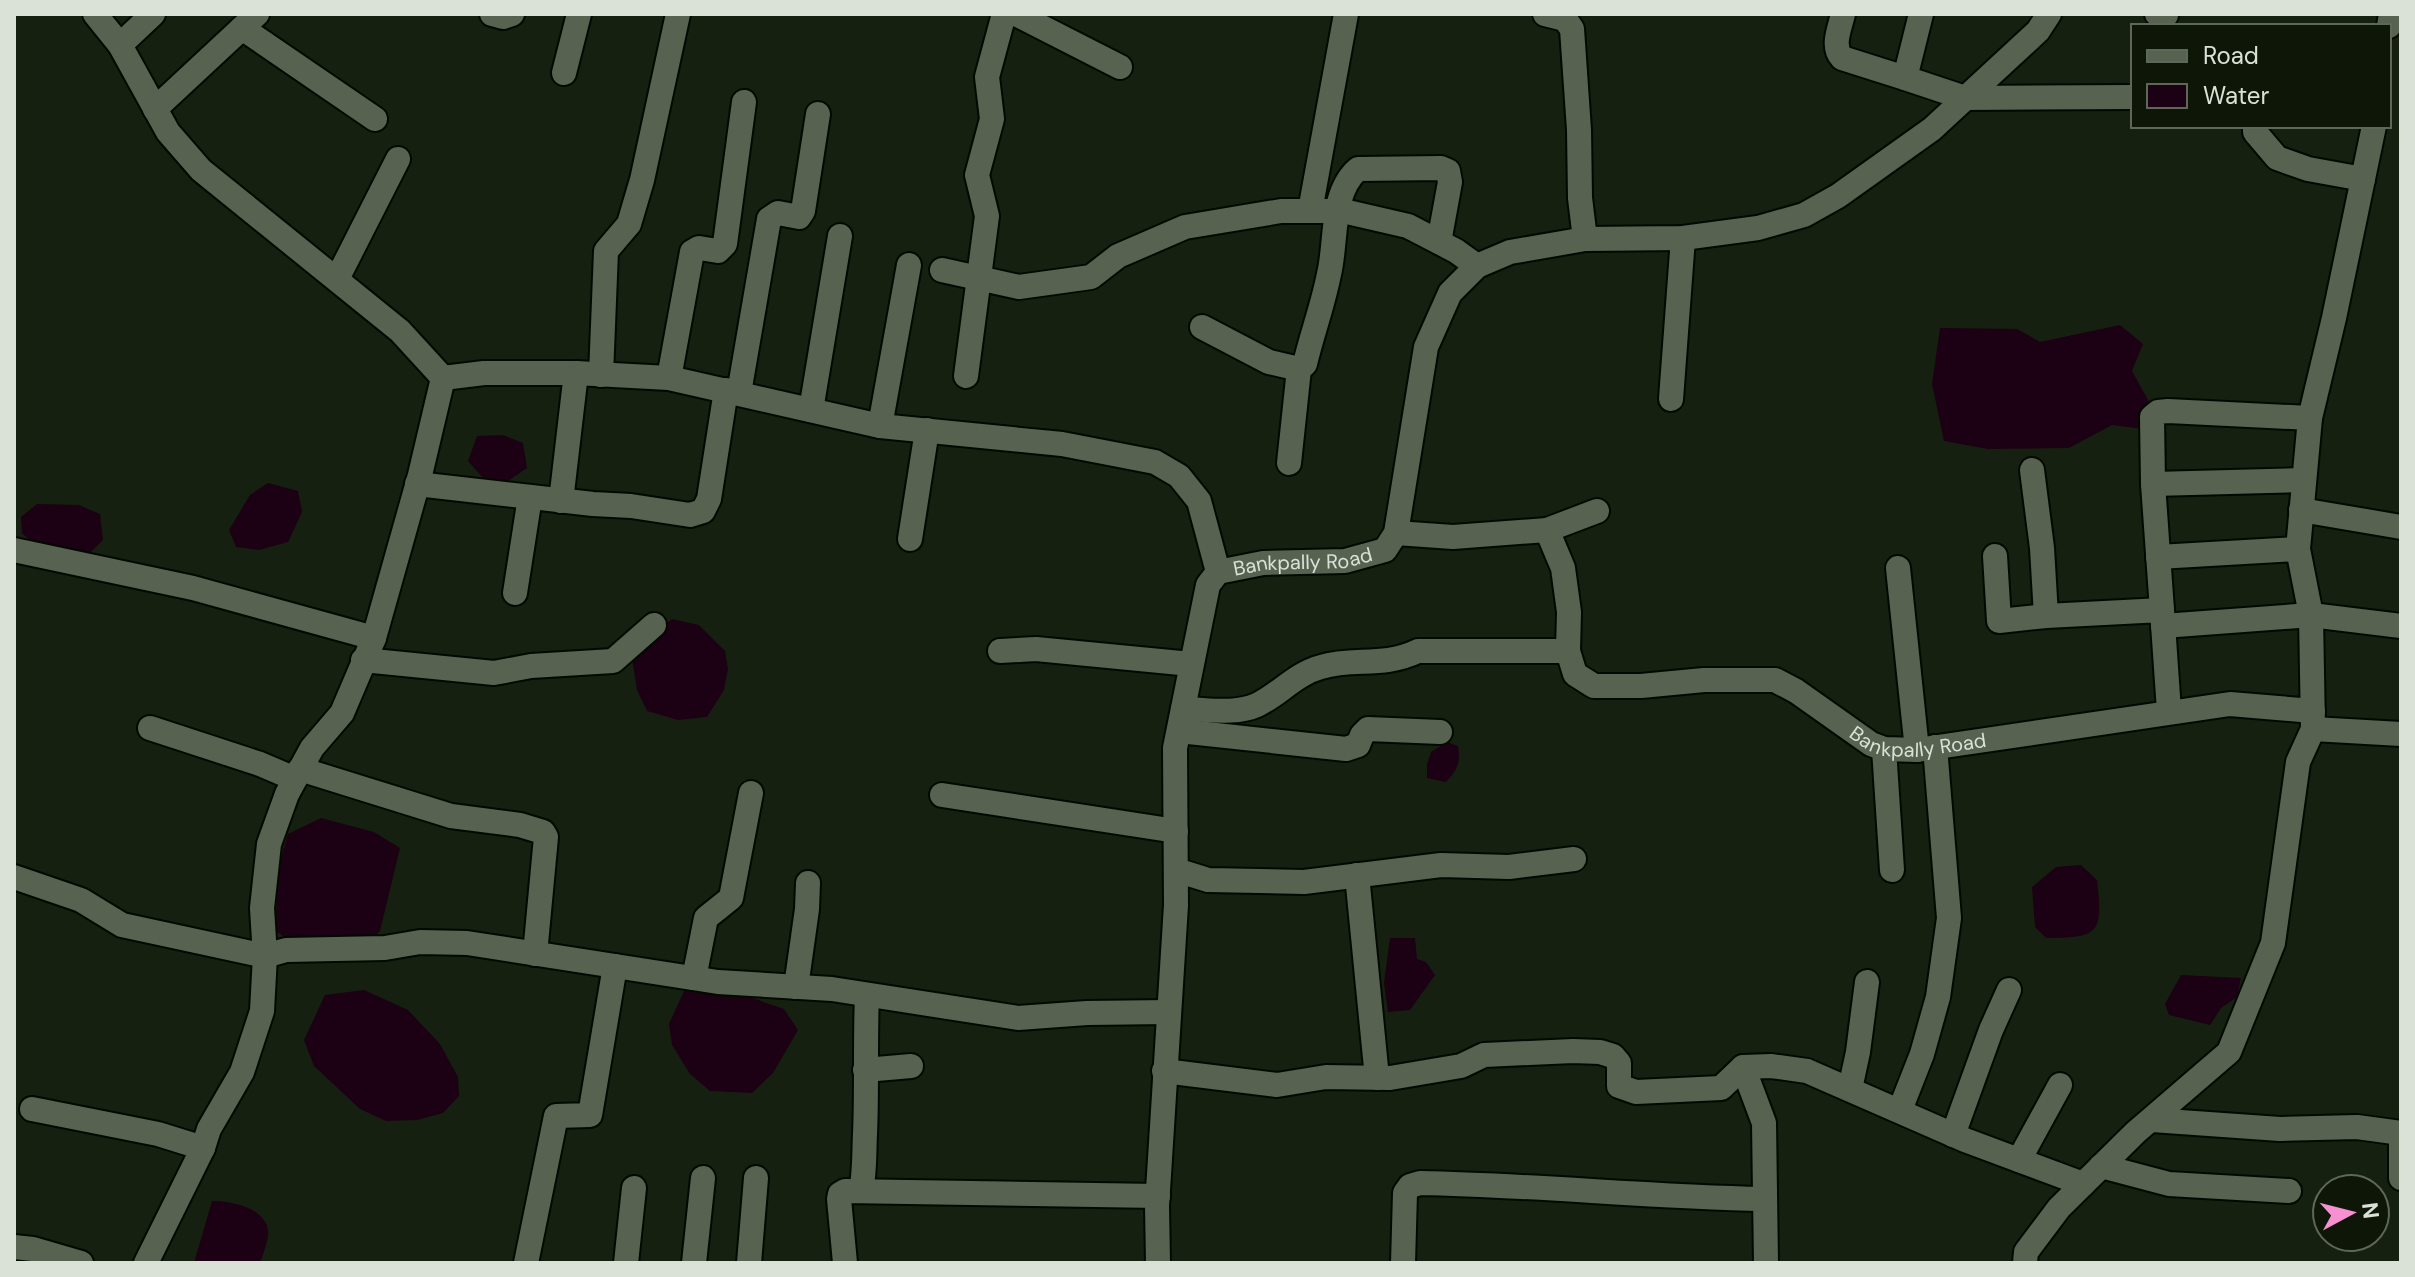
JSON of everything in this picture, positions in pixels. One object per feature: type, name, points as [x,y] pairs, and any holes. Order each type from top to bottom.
[{"type":"street","points":[[95,14],[120,45],[168,132],[201,170],[400,331],[443,378]]},
{"type":"street","points":[[120,45],[153,14]]},
{"type":"street","points":[[492,14],[503,17],[512,14]]},
{"type":"street","points":[[564,73],[579,14]]},
{"type":"street","points":[[966,376],[987,216],[977,175],[992,119],[987,77],[1004,14]]},
{"type":"street","points":[[1016,14],[1120,67]]},
{"type":"street","points":[[1310,211],[1346,14]]},
{"type":"street","points":[[1545,14],[1565,19],[1572,29],[1580,198],[1585,239]]},
{"type":"street","points":[[1843,14],[1836,44],[1837,53],[1842,58],[1965,98],[2131,97]]},
{"type":"street","points":[[1905,78],[1921,14]]},
{"type":"street","points":[[1396,533],[1426,347],[1450,293],[1477,266],[1510,252],[1585,239],[1683,238],[1758,228],[1804,215],[1838,196],[1932,129],[2038,31],[2049,14]]},
{"type":"street","points":[[561,501],[588,374],[606,251],[629,224],[642,180],[671,15]]},
{"type":"street","points":[[155,109],[249,21],[375,119]]},
{"type":"street","points":[[669,378],[692,252],[699,248],[718,251],[725,244],[744,102]]},
{"type":"street","points":[[417,484],[690,515],[703,511],[709,499],[769,219],[778,213],[796,218],[803,211],[818,114]]},
{"type":"street","points":[[2255,128],[2277,158],[2308,169],[2363,179]]},
{"type":"street","points":[[2025,1263],[2026,1252],[2059,1208],[2101,1166],[2229,1052],[2273,943],[2298,762],[2313,720],[2311,615],[2298,549],[2310,418],[2374,128]]},
{"type":"street","points":[[337,279],[398,159]]},
{"type":"street","points":[[1289,463],[1299,369],[1305,364],[1330,273],[1336,211],[1351,174],[1358,169],[1441,168],[1448,171],[1450,182],[1439,242]]},
{"type":"street","points":[[942,270],[1019,287],[1091,277],[1118,256],[1185,227],[1281,211],[1336,211],[1408,226],[1477,266]]},
{"type":"street","points":[[811,410],[840,236]]},
{"type":"street","points":[[1671,399],[1683,238]]},
{"type":"street","points":[[880,426],[909,265]]},
{"type":"street","points":[[1202,327],[1269,362],[1299,369]]},
{"type":"street","points":[[443,378],[484,373],[669,378],[880,426],[1062,444],[1155,462],[1179,476],[1199,501],[1218,572]]},
{"type":"street","points":[[146,1263],[203,1148],[209,1129],[242,1072],[262,1011],[265,956],[262,908],[269,844],[298,774],[312,748],[342,713],[374,638],[443,378]]},
{"type":"street","points":[[2169,711],[2153,484],[2152,417],[2158,412],[2310,418]]},
{"type":"street","points":[[910,539],[927,430]]},
{"type":"street","points":[[2032,470],[2042,548],[2046,616]]},
{"type":"street","points":[[2153,484],[2303,480]]},
{"type":"street","points":[[515,593],[530,497]]},
{"type":"street","points":[[2301,510],[2401,527]]},
{"type":"street","name":"Bankpally Road","points":[[1158,1263],[1164,1071],[1176,905],[1175,748],[1208,585],[1218,572],[1263,563],[1345,561],[1385,550],[1396,533],[1453,537],[1547,530],[1597,511]]},
{"type":"street","points":[[1181,720],[1257,705],[1299,675],[1323,666],[1398,661],[1418,651],[1568,651],[1569,612],[1563,568],[1547,530]]},
{"type":"street","points":[[2158,557],[2298,549]]},
{"type":"street","points":[[14,550],[193,588],[374,638]]},
{"type":"street","points":[[1995,556],[1999,621],[2046,616],[2163,618],[2311,615],[2401,626]]},
{"type":"street","points":[[1898,568],[1949,918],[1938,997],[1922,1054],[1900,1110]]},
{"type":"street","points":[[363,660],[494,673],[531,666],[613,661],[654,625]]},
{"type":"street","points":[[1000,651],[1036,649],[1191,664]]},
{"type":"street","name":"Bankpally Road","points":[[1568,651],[1575,674],[1594,686],[1775,680],[1796,691],[1871,744],[1884,749],[1926,748],[2230,704],[2401,734]]},
{"type":"street","points":[[1181,720],[1346,749],[1358,745],[1368,729],[1440,732]]},
{"type":"street","points":[[150,728],[260,764],[451,816],[520,825],[543,832],[546,837],[535,954]]},
{"type":"street","points":[[1884,749],[1892,870]]},
{"type":"street","points":[[694,978],[706,918],[731,898],[751,793]]},
{"type":"street","points":[[942,795],[1176,831]]},
{"type":"street","points":[[1176,870],[1208,880],[1304,882],[1441,865],[1509,867],[1574,859]]},
{"type":"street","points":[[1357,875],[1377,1078]]},
{"type":"street","points":[[14,877],[81,900],[122,925],[265,956],[286,950],[385,948],[420,942],[467,943],[694,978],[867,995],[1018,1018],[1168,1012]]},
{"type":"street","points":[[796,987],[808,883]]},
{"type":"street","points":[[526,1263],[556,1116],[590,1115],[615,966]]},
{"type":"street","points":[[1850,1089],[1867,982]]},
{"type":"street","points":[[1953,1135],[2009,990]]},
{"type":"street","points":[[861,1191],[864,1177],[867,995]]},
{"type":"street","points":[[1164,1071],[1277,1085],[1326,1077],[1377,1078],[1461,1066],[1484,1055],[1587,1052],[1613,1056],[1619,1063],[1619,1086],[1636,1092],[1721,1088],[1743,1067],[1771,1066],[1807,1071],[1953,1135],[2083,1184]]},
{"type":"street","points":[[865,1070],[911,1066]]},
{"type":"street","points":[[1743,1067],[1764,1123],[1766,1263]]},
{"type":"street","points":[[2019,1160],[2060,1085]]},
{"type":"street","points":[[32,1109],[158,1134],[203,1148]]},
{"type":"street","points":[[2152,1120],[2280,1129],[2357,1127],[2401,1133]]},
{"type":"street","points":[[2401,1141],[2401,1178]]},
{"type":"street","points":[[2101,1166],[2169,1184],[2289,1191]]},
{"type":"street","points":[[694,1263],[703,1178]]},
{"type":"street","points":[[749,1263],[756,1178]]},
{"type":"street","points":[[1403,1263],[1405,1193],[1410,1186],[1420,1183],[1549,1187],[1659,1197],[1764,1199]]},
{"type":"street","points":[[626,1263],[634,1188]]},
{"type":"street","points":[[845,1263],[840,1194],[845,1191],[1158,1196]]},
{"type":"street","points":[[14,1247],[33,1249],[81,1263]]},
{"type":"water","points":[[2120,325],[2143,344],[2132,371],[2152,407],[2143,429],[2112,425],[2069,448],[1988,449],[1944,441],[1932,384],[1940,328],[2017,329],[2040,342]]},
{"type":"water","points":[[503,435],[523,443],[527,468],[505,483],[484,479],[468,461],[477,436]]},
{"type":"water","points":[[268,483],[298,491],[302,512],[288,542],[259,550],[236,547],[229,530],[250,495]]},
{"type":"water","points":[[37,504],[79,505],[100,514],[103,540],[85,558],[39,549],[22,533],[21,517]]},
{"type":"water","points":[[672,619],[699,625],[725,651],[728,669],[724,690],[707,717],[678,720],[647,711],[637,690],[631,652]]},
{"type":"water","points":[[1447,742],[1458,746],[1455,770],[1446,782],[1427,778],[1431,752]]},
{"type":"water","points":[[321,818],[374,832],[400,848],[380,931],[368,943],[294,944],[276,931],[277,871],[288,834]]},
{"type":"water","points":[[2081,865],[2097,880],[2098,922],[2087,934],[2046,938],[2035,927],[2032,887],[2056,867]]},
{"type":"water","points":[[1390,938],[1415,938],[1417,959],[1426,962],[1435,975],[1410,1010],[1388,1012],[1384,983]]},
{"type":"water","points":[[2181,975],[2241,978],[2237,997],[2221,1008],[2210,1025],[2169,1015],[2165,1004]]},
{"type":"water","points":[[364,990],[408,1010],[440,1044],[458,1077],[459,1096],[443,1113],[417,1120],[386,1121],[360,1109],[314,1066],[304,1040],[325,995]]},
{"type":"water","points":[[684,991],[732,991],[784,1009],[798,1030],[773,1073],[752,1093],[710,1091],[690,1074],[672,1045],[669,1024]]},
{"type":"water","points":[[212,1201],[246,1207],[265,1222],[268,1238],[260,1263],[194,1263]]}]
